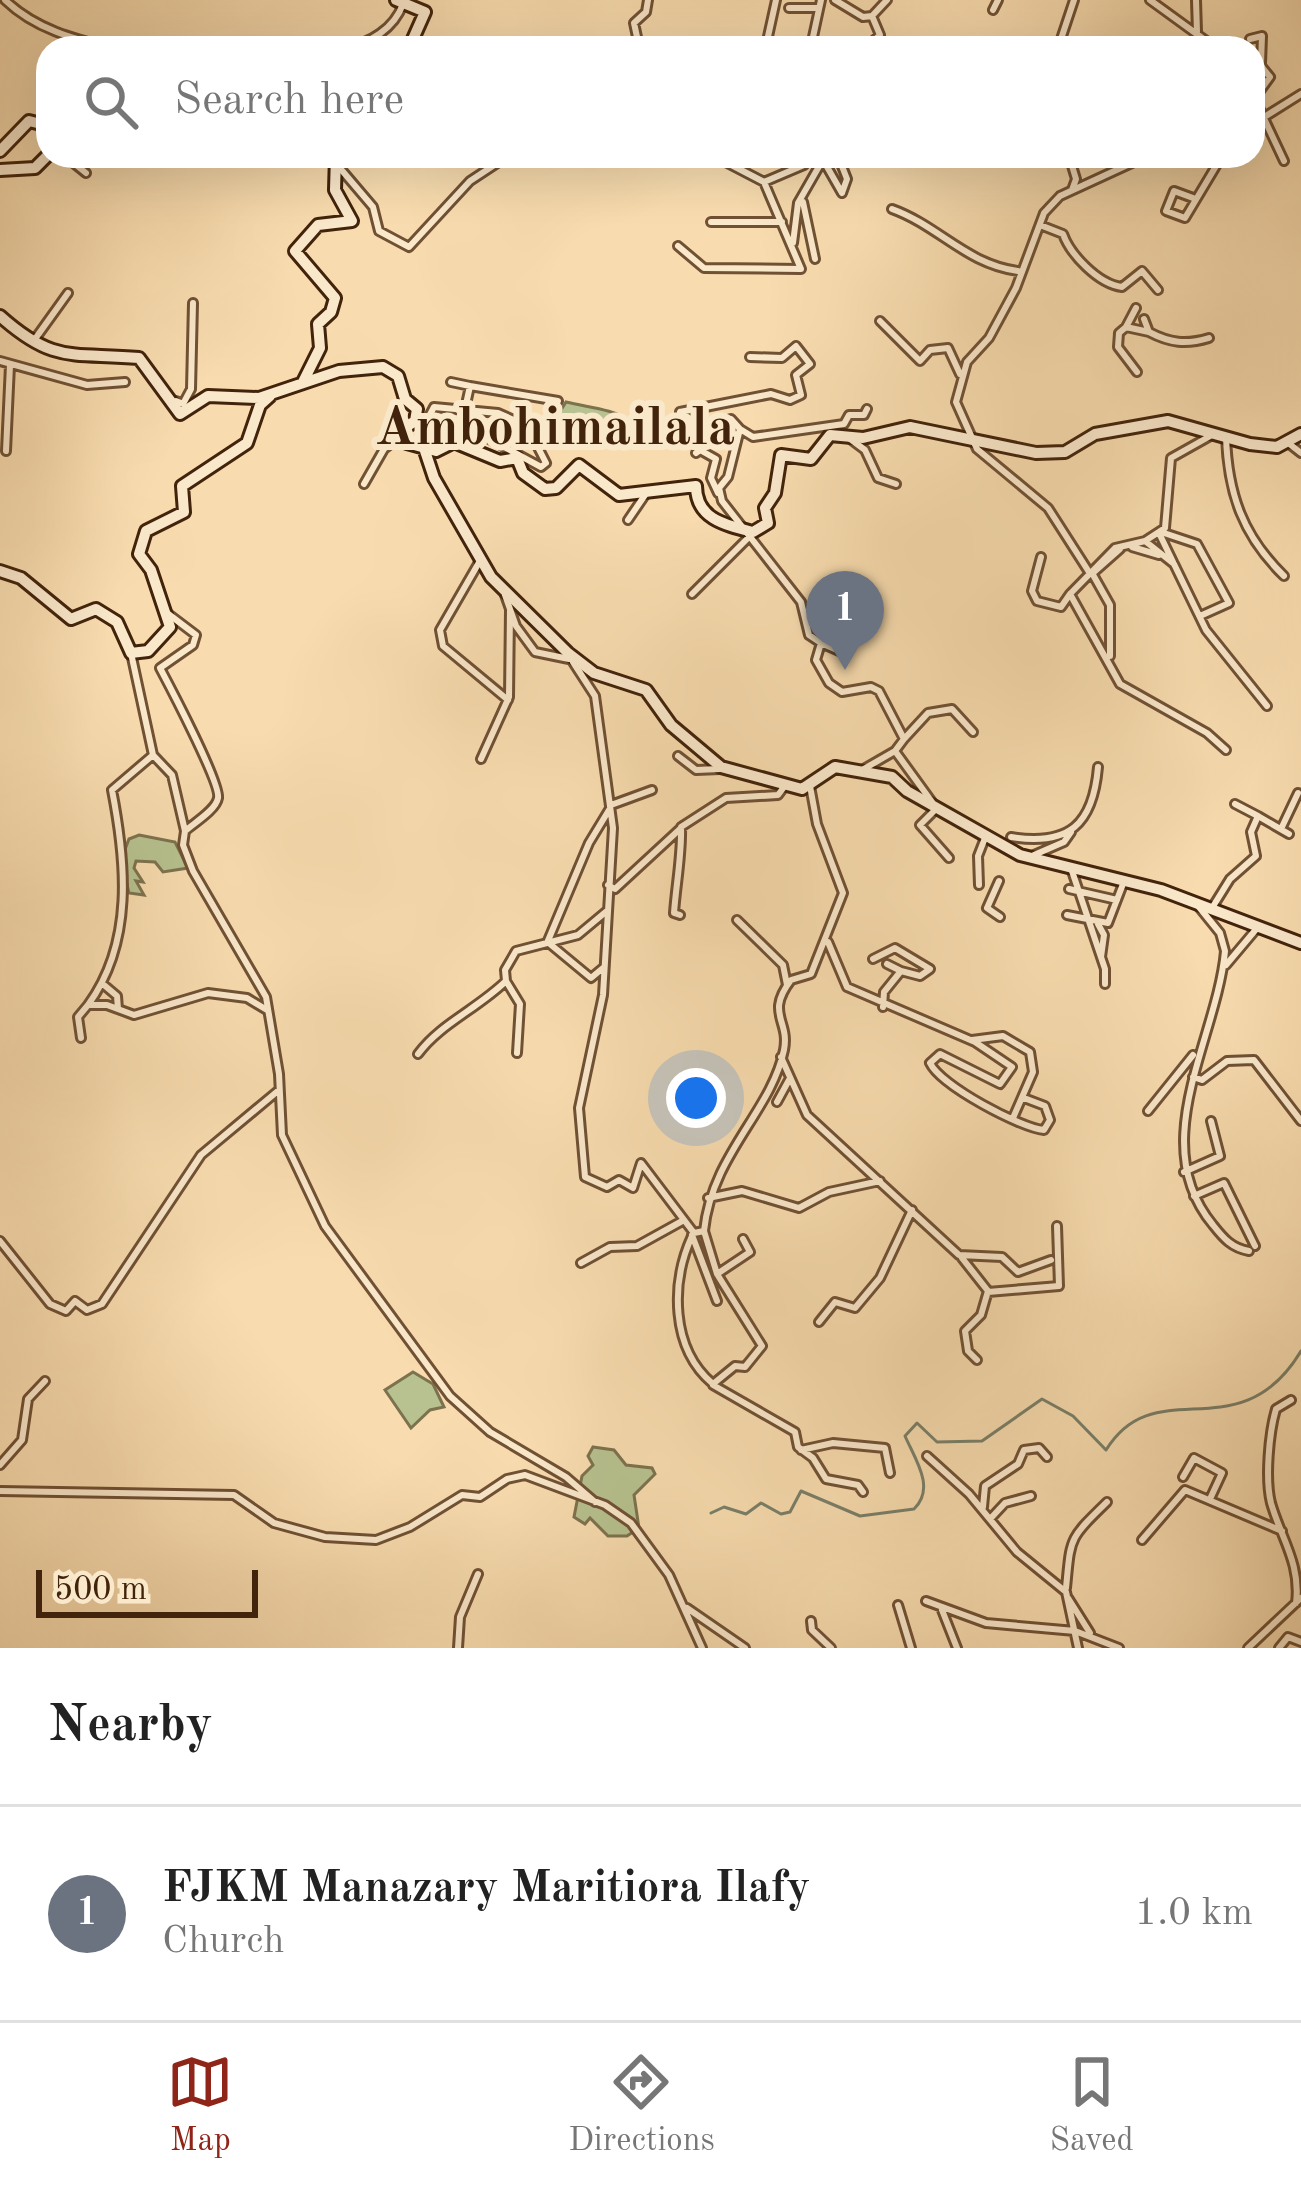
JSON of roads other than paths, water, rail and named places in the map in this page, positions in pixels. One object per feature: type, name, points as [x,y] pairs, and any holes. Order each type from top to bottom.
[{"type":"street","points":[[5,0],[40,25],[66,36]]},
{"type":"street","points":[[417,7],[430,0]]},
{"type":"street","points":[[637,36],[634,23],[646,13],[648,0]]},
{"type":"street","points":[[767,36],[776,0]]},
{"type":"street","points":[[840,1],[862,17],[872,16],[887,0]]},
{"type":"street","points":[[992,10],[998,0]]},
{"type":"street","points":[[1062,36],[1074,0]]},
{"type":"street","points":[[1150,0],[1202,36]]},
{"type":"street","points":[[375,36],[395,22],[399,2],[425,15],[415,36]]},
{"type":"street","points":[[1197,2],[1197,32]]},
{"type":"street","points":[[788,8],[819,4],[814,36]]},
{"type":"street","points":[[872,16],[879,36]]},
{"type":"street","points":[[1265,118],[1301,94]]},
{"type":"street","points":[[0,151],[29,121],[36,123]]},
{"type":"street","points":[[1265,126],[1284,161]]},
{"type":"street","points":[[0,170],[36,167]]},
{"type":"street","points":[[80,168],[86,173]]},
{"type":"street","points":[[303,382],[320,347],[318,324],[332,312],[334,298],[295,251],[318,225],[352,221],[335,190],[336,168]]},
{"type":"street","points":[[343,168],[373,207],[379,231],[409,247],[470,181],[490,168]]},
{"type":"street","points":[[678,246],[704,268],[801,269],[764,182],[737,168]]},
{"type":"street","points":[[764,182],[797,168]]},
{"type":"street","points":[[792,244],[807,181],[818,168]]},
{"type":"street","points":[[830,168],[842,193],[847,179],[843,168]]},
{"type":"street","points":[[1072,190],[1076,179],[1073,168]]},
{"type":"street","points":[[1114,168],[1060,196],[1040,225],[1018,272],[1016,288],[989,338],[961,376],[956,411],[971,438],[1048,508],[1110,605],[1112,673],[1132,693],[1207,733],[1226,750]]},
{"type":"street","points":[[1193,198],[1185,218],[1166,211],[1174,190],[1202,198],[1216,168]]},
{"type":"street","points":[[802,199],[815,259]]},
{"type":"street","points":[[892,209],[927,226],[964,256],[1018,272]]},
{"type":"street","points":[[711,222],[782,222]]},
{"type":"street","points":[[1040,225],[1063,233],[1067,249],[1106,284],[1122,287],[1142,272],[1158,290]]},
{"type":"street","points":[[32,343],[68,293]]},
{"type":"street","points":[[168,401],[169,392],[183,404],[191,389],[193,302]]},
{"type":"street","points":[[1136,308],[1118,347],[1137,372]]},
{"type":"street","points":[[0,316],[6,328],[32,343],[86,359],[139,358],[168,401],[185,414],[207,396],[270,395],[303,382],[375,367],[394,372],[405,399],[418,412],[384,449],[364,484]]},
{"type":"street","points":[[1144,319],[1149,332]]},
{"type":"street","points":[[880,321],[920,361],[930,350],[948,348],[961,376]]},
{"type":"street","points":[[1126,327],[1172,342],[1209,338]]},
{"type":"street","points":[[750,357],[782,358],[796,346],[802,350],[810,364],[796,375],[801,395],[790,400],[771,394],[680,412],[702,427],[731,418],[753,437],[844,424],[849,415],[864,415],[867,409]]},
{"type":"street","points":[[0,361],[87,385],[125,382]]},
{"type":"street","points":[[6,451],[10,365]]},
{"type":"street","points":[[451,382],[558,401]]},
{"type":"street","points":[[465,409],[470,386]]},
{"type":"street","points":[[131,653],[146,652],[167,634],[166,611],[139,554],[146,531],[184,512],[182,486],[247,443],[260,405],[270,395]]},
{"type":"street","points":[[434,407],[498,413],[527,426],[546,463],[541,467],[482,435],[435,434],[424,426],[434,407]]},
{"type":"street","points":[[426,450],[454,442],[500,461],[517,458],[523,473],[545,489],[556,488],[580,465],[610,492],[645,495],[696,486],[696,497],[709,517],[749,533],[762,531],[768,523],[766,508],[776,493],[781,455],[811,459],[830,435],[863,438],[910,428],[1036,453],[1065,452],[1095,434],[1152,423],[1250,445],[1284,444],[1301,452]]},
{"type":"street","points":[[721,495],[740,429]]},
{"type":"street","points":[[402,434],[426,450],[434,478],[536,652],[565,653],[594,673],[646,690],[671,725],[722,766],[784,787],[811,786],[835,767],[892,777],[1025,857],[1192,900],[1301,943]]},
{"type":"street","points":[[426,450],[435,434]]},
{"type":"street","points":[[1284,444],[1301,434]]},
{"type":"street","points":[[1041,557],[1032,591],[1037,601],[1060,607],[1123,545],[1160,532],[1169,519],[1163,499],[1171,458],[1220,435]]},
{"type":"street","points":[[1220,435],[1234,505],[1259,549],[1284,576]]},
{"type":"street","points":[[847,436],[865,450],[878,478],[896,484]]},
{"type":"street","points":[[696,453],[700,450],[716,459],[711,483],[791,586],[804,608],[809,635],[846,654]]},
{"type":"street","points":[[628,520],[645,495]]},
{"type":"street","points":[[1160,532],[1199,616],[1267,706]]},
{"type":"street","points":[[1160,532],[1197,544],[1229,603],[1199,616]]},
{"type":"street","points":[[692,594],[749,533]]},
{"type":"street","points":[[1145,541],[1160,556]]},
{"type":"street","points":[[1123,545],[1174,564]]},
{"type":"street","points":[[483,556],[440,630],[443,646],[508,700]]},
{"type":"street","points":[[0,571],[22,580],[71,619],[94,608],[111,618],[131,653],[153,755],[172,776],[185,831],[183,844],[193,871],[253,968],[270,1012],[282,1135],[314,1206],[411,1350],[490,1432],[566,1477],[638,1529],[684,1606],[686,1622],[702,1648]]},
{"type":"street","points":[[502,590],[565,653],[595,696],[611,806],[605,965],[596,1047],[579,1108],[585,1177],[608,1186],[619,1180],[633,1188],[641,1163],[696,1233],[762,1348],[745,1367],[735,1366],[721,1382],[710,1383]]},
{"type":"street","points":[[1070,594],[1109,659]]},
{"type":"street","points":[[481,759],[508,700],[510,610]]},
{"type":"street","points":[[166,611],[196,634],[193,645],[160,668],[186,710],[194,744],[218,795],[216,804],[185,831]]},
{"type":"street","points":[[821,643],[816,660],[829,683],[842,692],[877,688],[904,739]]},
{"type":"street","points":[[856,774],[895,751],[928,713],[952,709],[973,732]]},
{"type":"street","points":[[895,751],[935,807]]},
{"type":"street","points":[[81,1038],[78,1017],[104,985],[124,911],[122,836],[112,790],[153,755]]},
{"type":"street","points":[[678,756],[686,766],[702,771],[722,766]]},
{"type":"street","points":[[1025,857],[1046,852],[1091,811],[1099,767]]},
{"type":"street","points":[[787,985],[809,977],[843,893],[817,824],[811,786]]},
{"type":"street","points":[[608,885],[615,889],[680,829],[719,801],[778,795],[784,787]]},
{"type":"street","points":[[547,943],[589,843],[611,806],[652,790]]},
{"type":"street","points":[[1235,804],[1285,831],[1298,793]]},
{"type":"street","points":[[935,807],[920,825],[949,858]]},
{"type":"street","points":[[1212,908],[1230,879],[1256,856],[1251,832],[1258,816]]},
{"type":"street","points":[[680,829],[681,859],[673,890],[674,913],[680,915]]},
{"type":"street","points":[[1011,837],[1039,842],[1071,832]]},
{"type":"street","points":[[979,885],[978,856],[984,835]]},
{"type":"street","points":[[1072,871],[1093,921],[1105,984]]},
{"type":"street","points":[[999,881],[987,908],[1000,917]]},
{"type":"street","points":[[1067,915],[1108,923],[1123,884]]},
{"type":"street","points":[[1069,889],[1118,900]]},
{"type":"street","points":[[1192,900],[1220,933],[1223,968],[1198,1047],[1184,1172],[1193,1196],[1227,1241],[1252,1248],[1223,1183],[1193,1196]]},
{"type":"street","points":[[418,1054],[447,1023],[483,1006],[506,981],[516,951],[578,935],[608,910]]},
{"type":"street","points":[[737,920],[783,965],[787,985],[776,1011],[785,1048],[708,1198],[676,1275],[678,1314],[710,1383],[795,1432],[801,1450],[813,1458],[826,1479],[858,1485],[863,1492]]},
{"type":"street","points":[[1223,968],[1258,927]]},
{"type":"street","points":[[827,939],[843,984],[883,1007],[970,1040],[1012,1067],[1002,1083],[940,1054],[931,1067],[939,1077],[1024,1128],[1047,1127],[1045,1106],[1024,1098]]},
{"type":"street","points":[[547,943],[591,978],[605,965]]},
{"type":"street","points":[[873,959],[895,948],[930,969],[920,976],[886,964]]},
{"type":"street","points":[[883,1007],[884,992],[901,971]]},
{"type":"street","points":[[506,981],[520,1004],[517,1053]]},
{"type":"street","points":[[104,985],[117,996],[118,1009]]},
{"type":"street","points":[[88,1005],[134,1015],[208,993],[247,998],[270,1012]]},
{"type":"street","points":[[970,1040],[1003,1036],[1030,1052],[1033,1072],[1013,1118]]},
{"type":"street","points":[[1148,1111],[1198,1047]]},
{"type":"street","points":[[781,1056],[807,1115],[959,1255],[988,1292]]},
{"type":"street","points":[[1193,1077],[1202,1079],[1227,1061],[1254,1060],[1301,1121]]},
{"type":"street","points":[[1176,1076],[1192,1089]]},
{"type":"street","points":[[777,1102],[789,1080]]},
{"type":"street","points":[[0,1241],[50,1304],[66,1311],[75,1301],[87,1310],[101,1304],[201,1155],[278,1090]]},
{"type":"street","points":[[1184,1172],[1220,1156],[1211,1121]]},
{"type":"street","points":[[708,1198],[742,1191],[799,1208],[829,1192],[880,1181]]},
{"type":"street","points":[[819,1322],[835,1302],[855,1308],[880,1278],[912,1210]]},
{"type":"street","points":[[581,1263],[610,1247],[638,1246],[684,1220]]},
{"type":"street","points":[[988,1292],[1059,1286],[1058,1226]]},
{"type":"street","points":[[696,1233],[717,1300]]},
{"type":"street","points":[[717,1274],[749,1252],[743,1239]]},
{"type":"street","points":[[959,1255],[1002,1257],[1018,1272],[1052,1260]]},
{"type":"street","points":[[977,1360],[968,1351],[965,1330],[981,1315],[988,1292]]},
{"type":"street","points":[[0,1465],[22,1440],[28,1400],[45,1381]]},
{"type":"street","points":[[1291,1400],[1276,1409],[1270,1428],[1269,1495],[1282,1531],[1301,1556]]},
{"type":"street","points":[[801,1450],[833,1443],[886,1448],[890,1473]]},
{"type":"street","points":[[983,1510],[985,1486],[1018,1464],[1023,1451],[1039,1448],[1047,1457]]},
{"type":"street","points":[[927,1456],[991,1518],[1017,1552],[1067,1595],[1091,1636]]},
{"type":"street","points":[[1183,1477],[1194,1458],[1222,1473],[1210,1499]]},
{"type":"street","points":[[0,1491],[234,1495],[274,1523],[347,1540],[393,1534],[462,1495],[480,1497],[525,1475],[595,1502]]},
{"type":"street","points":[[1142,1540],[1185,1490],[1282,1531]]},
{"type":"street","points":[[991,1518],[1006,1503],[1031,1496]]},
{"type":"street","points":[[1078,1648],[1067,1595],[1065,1554],[1079,1526],[1107,1502]]},
{"type":"street","points":[[1248,1648],[1299,1600],[1290,1544]]},
{"type":"street","points":[[458,1648],[460,1617],[478,1574]]},
{"type":"street","points":[[926,1600],[942,1610],[1024,1630],[1076,1631],[1119,1648]]},
{"type":"street","points":[[898,1605],[911,1648]]},
{"type":"street","points":[[684,1606],[745,1648]]},
{"type":"street","points":[[942,1610],[957,1648]]},
{"type":"street","points":[[811,1621],[812,1630],[830,1648]]},
{"type":"street","points":[[1279,1648],[1288,1637],[1300,1644]]},
{"type":"waterway","points":[[711,1513],[724,1507],[746,1514],[761,1503],[781,1514],[790,1512],[801,1491],[860,1516],[914,1509],[923,1483],[905,1436],[917,1423],[937,1442],[982,1441],[1042,1399],[1073,1416],[1106,1450],[1126,1427],[1149,1415],[1251,1399],[1277,1382],[1301,1351]]},
{"type":"place","name":"FJKM Manazary Maritiora Ilafy","points":[[845,670]]},
{"type":"district","name":"Ambohimailala","points":[[555,430]]}]
